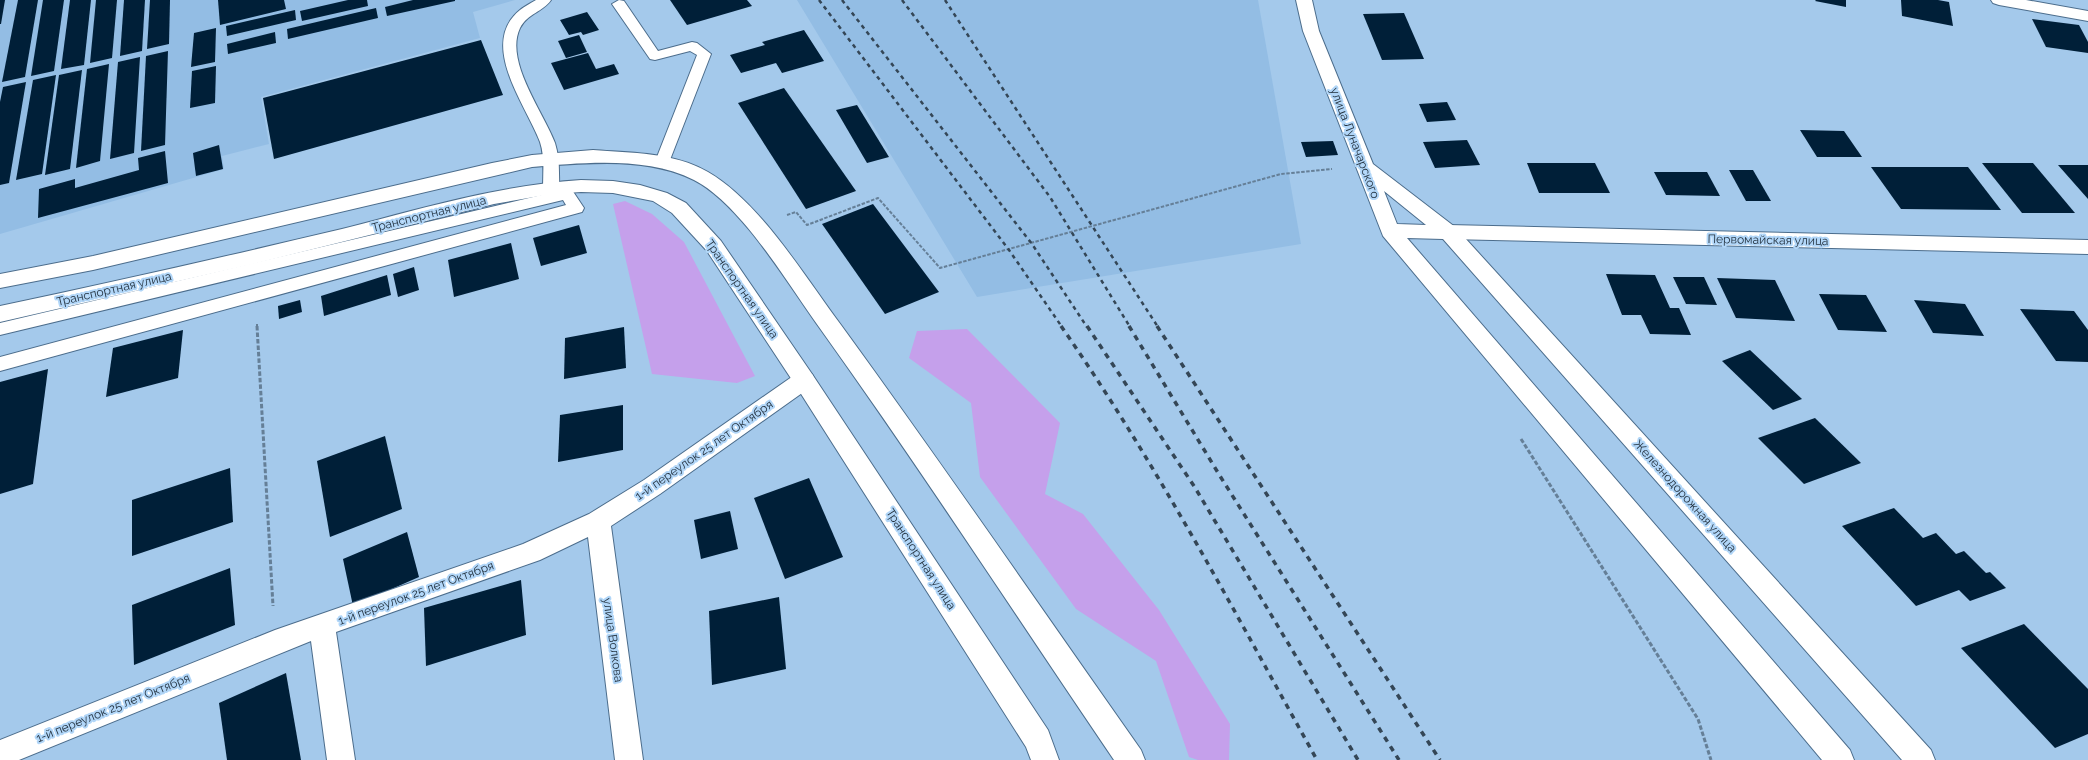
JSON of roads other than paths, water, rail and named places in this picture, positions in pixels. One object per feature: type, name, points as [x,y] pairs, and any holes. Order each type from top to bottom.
[{"type":"street","name":"улица Луначарского","points":[[1304,0],[1311,31],[1390,231]]},
{"type":"street","points":[[1999,0],[2088,16]]},
{"type":"street","points":[[0,281],[93,263],[247,228],[492,169],[550,159],[593,156],[663,162],[690,170],[718,186],[758,227],[853,358],[1131,760]]},
{"type":"street","name":"Железнодорожная улица","points":[[1364,167],[1448,232],[1921,760]]},
{"type":"street","name":"Транспортная улица","points":[[0,314],[245,259],[494,198],[551,188],[613,187],[640,191],[660,197],[679,208],[714,246],[804,380],[1038,740],[1045,760]]},
{"type":"street","points":[[1390,231],[1448,232]]},
{"type":"street","points":[[1390,231],[1840,760]]},
{"type":"street","name":"Первомайская улица","points":[[1448,232],[2088,247]]},
{"type":"street","name":"1-й переулок 25 лет Октября","points":[[0,754],[275,642],[322,627],[531,552],[598,521],[652,487],[804,380]]},
{"type":"street","name":"улица Волкова","points":[[598,521],[629,760]]},
{"type":"street","points":[[322,627],[341,760]]},
{"type":"lane","points":[[545,0],[538,3],[517,20],[510,38],[510,58],[518,82],[547,143],[550,159],[551,188]]},
{"type":"lane","points":[[619,4],[655,56],[692,46],[704,54],[663,162]]},
{"type":"lane","points":[[0,329],[568,194],[576,208],[0,364]]},
{"type":"railway","points":[[819,0],[1009,250],[1062,327]]},
{"type":"railway","points":[[842,0],[1032,244],[1087,327]]},
{"type":"railway","points":[[902,0],[1050,197],[1130,327]]},
{"type":"railway","points":[[945,0],[1158,327]]},
{"type":"railway","points":[[1061,326],[1096,378],[1163,485],[1317,760]]},
{"type":"railway","points":[[1087,326],[1194,486],[1358,760]]},
{"type":"railway","points":[[1129,326],[1220,476],[1399,760]]},
{"type":"railway","points":[[1157,326],[1440,760]]}]
